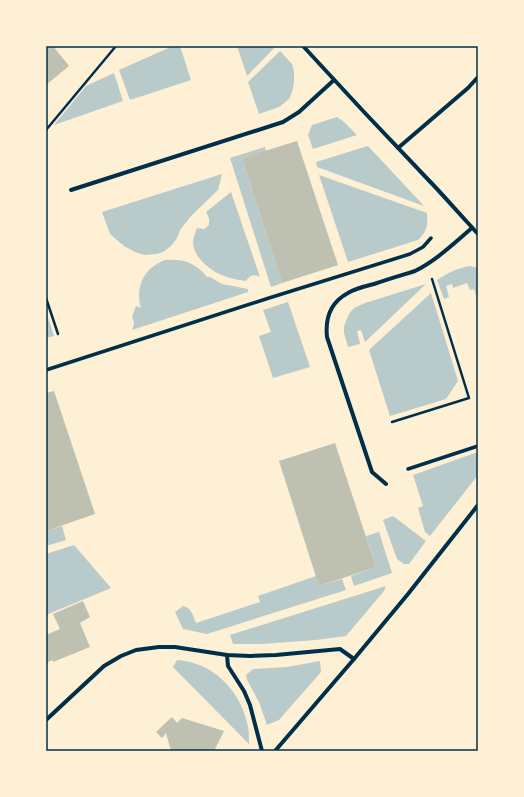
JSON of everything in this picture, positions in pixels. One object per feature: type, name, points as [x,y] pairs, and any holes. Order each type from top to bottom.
[{"type":"street","points":[[303,46],[478,234]]},
{"type":"street","points":[[398,148],[464,92],[478,77]]},
{"type":"street","points":[[71,190],[283,122],[299,112],[334,80]]},
{"type":"street","points":[[386,484],[372,472],[327,337],[329,315],[334,304],[348,292],[424,266],[433,261],[472,228]]},
{"type":"street","points":[[46,370],[410,254],[423,247],[431,238]]},
{"type":"street","points":[[408,469],[478,446]]},
{"type":"street","points":[[275,751],[408,594],[478,505]]},
{"type":"street","points":[[46,720],[104,666],[121,656],[136,650],[159,646],[175,646],[227,655],[276,655],[340,649],[354,659]]},
{"type":"street","points":[[227,655],[228,666],[244,691],[250,705],[262,751]]},
{"type":"path","points":[[46,130],[116,46]]},
{"type":"path","points":[[392,422],[469,398],[432,279]]},
{"type":"path","points":[[46,298],[58,334]]},
{"type":"shaded area","points":[[173,46],[180,46],[191,80],[130,100],[119,70]]},
{"type":"shaded area","points":[[237,46],[274,46],[275,47],[247,76]]},
{"type":"shaded area","points":[[280,51],[292,64],[294,71],[294,83],[292,92],[289,99],[279,107],[259,114],[248,82]]},
{"type":"shaded area","points":[[114,73],[123,101],[54,125],[86,86]]},
{"type":"shaded area","points":[[337,117],[357,135],[313,149],[308,135],[312,125]]},
{"type":"shaded area","points":[[368,146],[424,206],[317,167],[316,162]]},
{"type":"shaded area","points":[[265,147],[266,151],[242,158],[282,283],[271,287],[230,158]]},
{"type":"shaded area","points":[[222,174],[218,190],[191,216],[180,230],[177,238],[171,246],[163,252],[145,255],[135,252],[124,246],[110,234],[102,212]]},
{"type":"shaded area","points":[[319,175],[427,213],[427,225],[425,231],[418,240],[348,262]]},
{"type":"shaded area","points":[[231,192],[260,277],[252,276],[246,281],[227,277],[210,269],[201,260],[194,249],[193,243],[197,228],[204,229],[209,225],[209,218],[206,212]]},
{"type":"shaded area","points":[[165,260],[188,262],[198,268],[207,277],[210,277],[222,284],[248,289],[248,292],[132,330],[134,320],[132,317],[136,306],[141,308],[139,300],[140,285],[147,273],[152,268]]},
{"type":"shaded area","points":[[470,266],[478,268],[478,302],[474,289],[470,290],[467,283],[453,288],[452,284],[446,286],[449,297],[444,299],[437,280],[453,271]]},
{"type":"shaded area","points":[[426,284],[365,342],[361,330],[357,331],[360,344],[348,347],[344,333],[344,326],[349,314],[354,308],[365,303]]},
{"type":"shaded area","points":[[431,293],[458,381],[446,399],[390,416],[369,350]]},
{"type":"shaded area","points":[[288,302],[310,367],[273,378],[259,336],[271,332],[263,310]]},
{"type":"shaded area","points":[[46,311],[54,336],[46,338]]},
{"type":"shaded area","points":[[478,452],[478,475],[430,536],[425,532],[418,508],[423,506],[413,475]]},
{"type":"shaded area","points":[[393,516],[426,541],[409,564],[404,564],[397,559],[383,520]]},
{"type":"shaded area","points":[[62,526],[66,540],[46,546],[46,531]]},
{"type":"shaded area","points":[[379,532],[392,573],[354,586],[351,576],[376,567],[366,536]]},
{"type":"shaded area","points":[[74,545],[111,588],[46,615],[46,554]]},
{"type":"shaded area","points":[[316,576],[319,586],[342,579],[346,590],[207,634],[183,629],[175,612],[183,606],[186,607],[192,613],[196,623],[260,602],[258,596]]},
{"type":"shaded area","points":[[386,586],[384,591],[346,636],[262,644],[233,644],[230,635]]},
{"type":"shaded area","points":[[177,660],[202,666],[222,679],[231,688],[238,699],[247,722],[249,744],[173,667]]},
{"type":"shaded area","points":[[320,661],[321,672],[279,720],[267,725],[259,702],[247,680],[246,675],[253,669],[287,667]]},
{"type":"building","points":[[46,46],[53,46],[69,66],[46,85]]},
{"type":"building","points":[[297,141],[338,265],[282,283],[242,158]]},
{"type":"building","points":[[54,391],[95,514],[46,531],[46,393]]},
{"type":"building","points":[[335,443],[376,567],[319,586],[279,461]]},
{"type":"building","points":[[83,601],[90,617],[80,623],[90,647],[53,662],[53,660],[46,663],[46,635],[60,629],[53,614]]},
{"type":"building","points":[[172,717],[177,723],[182,718],[224,731],[214,751],[171,751],[166,733],[162,738],[156,732]]}]
